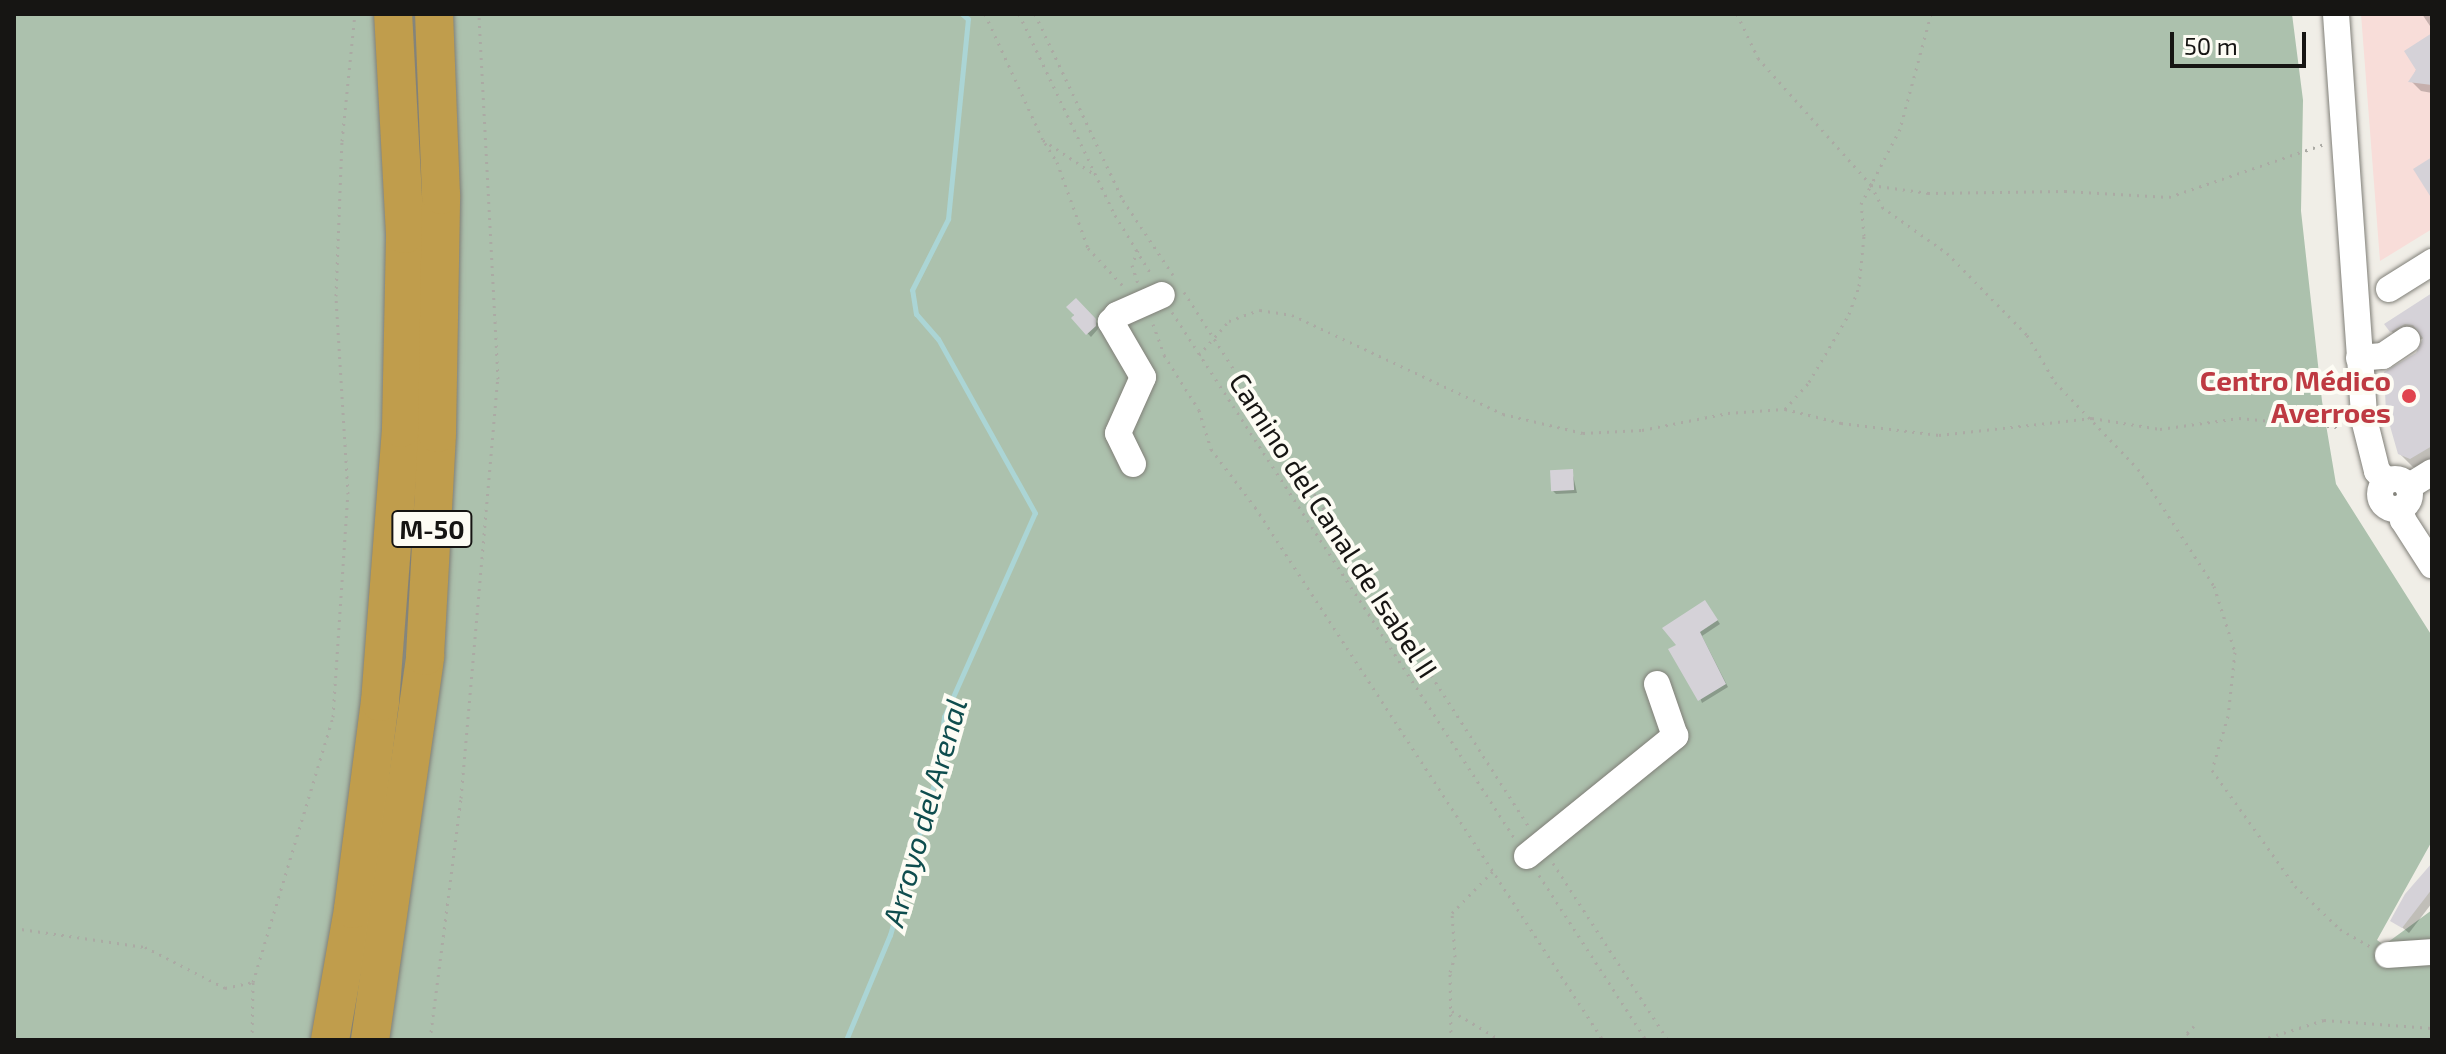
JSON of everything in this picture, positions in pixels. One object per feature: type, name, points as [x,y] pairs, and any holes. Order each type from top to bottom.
[{"type":"highway","name":"M-50","points":[[330,1040],[353,909],[380,702],[401,428],[405,234],[393,14]]},
{"type":"highway","name":"M-50","points":[[370,1040],[425,656],[437,433],[441,211],[434,14]]},
{"type":"highway","points":[[307,1040],[352,798],[377,603],[392,552]]},
{"type":"street","points":[[2336,14],[2367,445],[2377,471],[2398,492],[2403,520],[2432,565]]},
{"type":"street","points":[[2389,289],[2432,262]]},
{"type":"street","points":[[1133,464],[1118,433],[1143,377],[1111,322],[1153,298]]},
{"type":"street","points":[[2359,358],[2383,356],[2407,340]]},
{"type":"street","points":[[2398,492],[2432,472]]},
{"type":"street","points":[[1534,851],[1675,736],[1657,684]]},
{"type":"street","points":[[2388,955],[2432,952]]},
{"type":"path","points":[[252,1040],[253,982],[333,717],[348,494],[336,296],[342,141],[355,14]]},
{"type":"path","points":[[430,1040],[461,798],[498,379],[479,14]]},
{"type":"path","points":[[985,14],[1043,140],[1057,162],[1088,248],[1117,282],[1153,298]]},
{"type":"path","name":"Camino del Canal de Isabel II","points":[[1019,14],[1097,177],[1138,250],[1153,298],[1199,355],[1534,851],[1646,1040]]},
{"type":"path","points":[[1035,14],[1123,200],[1214,336],[1534,851],[1618,959],[1668,1040]]},
{"type":"path","points":[[1737,14],[1758,58],[1871,185],[1882,207],[1947,253],[2027,335],[2055,382],[2138,469],[2214,586],[2235,652],[2228,716],[2212,770],[2295,886],[2317,910],[2340,929],[2388,955]]},
{"type":"path","points":[[1785,409],[1809,382],[1849,314],[1859,286],[1864,236],[1861,204],[1900,129],[1931,14]]},
{"type":"path","points":[[1043,140],[1097,177]]},
{"type":"path","points":[[1871,185],[1928,193],[2065,191],[2169,197],[2326,143]]},
{"type":"path","points":[[1138,250],[1132,265],[1153,298],[1164,355],[1199,410],[1211,449],[1255,507],[1603,1040]]},
{"type":"path","points":[[1199,355],[1229,321],[1260,310],[1292,315],[1503,414],[1583,433],[1642,430],[1728,413],[1785,409],[1841,423],[1939,435],[2092,418],[2160,429],[2239,418],[2338,427]]},
{"type":"path","points":[[1451,1040],[1452,913],[1459,901],[1493,871]]},
{"type":"path","points":[[14,928],[145,947],[225,988],[253,982]]},
{"type":"path","points":[[1452,1011],[1499,1039]]},
{"type":"path","points":[[2261,1040],[2324,1020],[2432,1028]]},
{"type":"path","points":[[2194,1026],[2187,1033],[2195,1040]]},
{"type":"path","points":[[1486,1040],[1499,1039]]},
{"type":"path","points":[[2204,1040],[2238,1040]]},
{"type":"shaded area","points":[[2361,14],[2432,14],[2432,229],[2380,261]]},
{"type":"green space","points":[[14,14],[2292,14],[2303,100],[2301,211],[2322,401],[2336,484],[2432,636],[2432,841],[2377,940],[2384,945],[2432,910],[2432,1040],[14,1040]]},
{"type":"building","points":[[2432,33],[2432,85],[2408,82],[2416,70],[2404,51]]},
{"type":"building","points":[[2432,157],[2432,199],[2413,169]]},
{"type":"building","name":"Centro Médico Averroes","points":[[2432,293],[2432,446],[2410,459],[2398,454],[2386,412],[2384,372],[2416,353],[2423,338],[2413,325],[2405,324],[2390,332],[2384,324]]},
{"type":"building","points":[[1076,298],[1096,319],[1096,326],[1086,335],[1066,307]]},
{"type":"building","points":[[1573,469],[1574,490],[1551,491],[1550,470]]},
{"type":"building","points":[[1705,600],[1718,620],[1700,632],[1726,684],[1698,701],[1668,649],[1676,645],[1662,628]]},
{"type":"building","points":[[2432,863],[2432,889],[2402,928],[2390,921],[2405,894]]},
{"type":"waterway","name":"Arroyo del Arenal","points":[[846,1040],[890,935],[936,777],[944,717],[1035,513],[938,339],[916,314],[912,290],[948,219],[968,19],[962,14]]},
{"type":"place","name":"Centro Médico Averroes","points":[[2409,396]]}]
